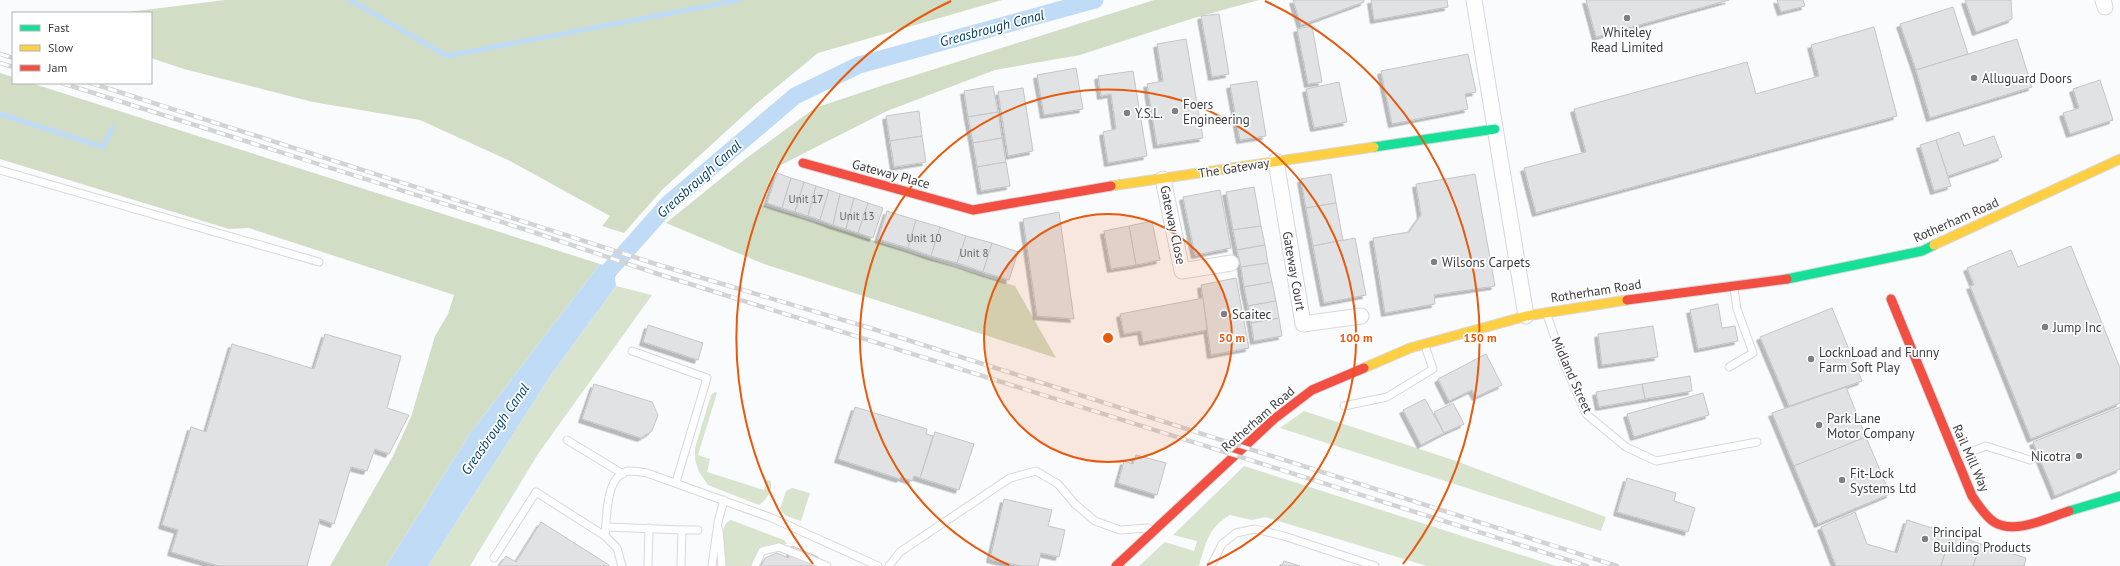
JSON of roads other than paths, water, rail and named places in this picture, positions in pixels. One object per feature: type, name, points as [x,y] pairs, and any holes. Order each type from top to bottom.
[{"type":"main road","name":"The Gateway","points":[[973,210],[1058,194],[1495,129]]},
{"type":"main road","name":"Rotherham Road","points":[[1116,566],[1159,528],[1274,418],[1296,401],[1312,390],[1410,348],[1546,311],[1670,292],[1790,279],[1922,251],[2120,158]]},
{"type":"main road","name":"Gateway Place","points":[[803,163],[973,210]]},
{"type":"main road","name":"Rail Mill Way","points":[[1891,299],[1972,496],[1992,522],[2009,528],[2120,496]]},
{"type":"main road","name":"Rotherham Road","points":[[1112,566],[1129,555]]},
{"type":"street","points":[[1474,0],[1526,316]]},
{"type":"street","name":"Gateway Court","points":[[1276,161],[1303,324],[1361,316]]},
{"type":"street","name":"Gateway Close","points":[[1163,179],[1182,271],[1231,263]]},
{"type":"lane","points":[[0,170],[319,262]]},
{"type":"lane","points":[[1730,367],[1753,352],[1737,309],[1733,285]]},
{"type":"lane","name":"Midland Street","points":[[1546,311],[1564,361],[1586,414],[1626,447],[1656,460],[1757,442]]},
{"type":"lane","points":[[1344,406],[1387,397],[1433,369],[1424,344]]},
{"type":"lane","points":[[632,351],[708,378],[676,482]]},
{"type":"lane","points":[[567,440],[623,474]]},
{"type":"lane","points":[[1956,458],[1986,446],[2030,460]]},
{"type":"lane","points":[[605,536],[609,494],[616,478],[628,471],[647,473],[676,482],[772,518],[878,566]]},
{"type":"lane","points":[[889,566],[900,552],[1010,478],[1036,471],[1058,484],[1075,504],[1095,521],[1120,530],[1159,528]]},
{"type":"lane","points":[[494,558],[536,492],[605,536],[617,548],[622,566]]},
{"type":"lane","points":[[713,566],[713,552],[718,522],[724,500]]},
{"type":"lane","points":[[718,522],[722,566]]},
{"type":"lane","points":[[606,526],[698,530]]},
{"type":"lane","points":[[648,566],[649,528]]},
{"type":"lane","points":[[1210,566],[1222,544],[1236,533],[1255,529],[1284,536],[1375,566]]},
{"type":"lane","points":[[681,566],[682,530]]},
{"type":"lane","points":[[755,566],[762,551],[779,547],[827,566]]},
{"type":"water","points":[[600,264],[618,268],[615,278],[616,286],[551,375],[428,566],[386,566],[471,432]]},
{"type":"waterway","points":[[350,0],[447,56],[739,0]]},
{"type":"waterway","name":"Greasbrough Canal","points":[[597,284],[669,203],[795,96],[859,65],[1095,0]]},
{"type":"waterway","points":[[0,114],[103,147],[113,127]]},
{"type":"railway","points":[[0,54],[12,58]]},
{"type":"railway","points":[[0,63],[12,67]]},
{"type":"railway","points":[[65,84],[533,232],[655,273],[1587,566]]},
{"type":"railway","points":[[94,84],[659,265],[870,328],[1617,566]]},
{"type":"place","name":"Whiteley Read Limited","points":[[1627,18]]},
{"type":"place","name":"Alluguard Doors","points":[[1974,78]]},
{"type":"place","name":"Foers Engineering","points":[[1175,111]]},
{"type":"place","name":"Y.S.L.","points":[[1127,113]]},
{"type":"place","name":"Wilsons Carpets","points":[[1434,262]]},
{"type":"place","name":"Scaitec","points":[[1224,314]]},
{"type":"place","name":"Jump Inc","points":[[2045,327]]},
{"type":"place","name":"LocknLoad and Funny Farm Soft Play","points":[[1811,359]]},
{"type":"place","name":"Park Lane Motor Company","points":[[1819,425]]},
{"type":"place","name":"Nicotra","points":[[2079,456]]},
{"type":"place","name":"Fit-Lock Systems Ltd","points":[[1842,480]]},
{"type":"place","name":"Principal Building Products","points":[[1925,539]]}]
